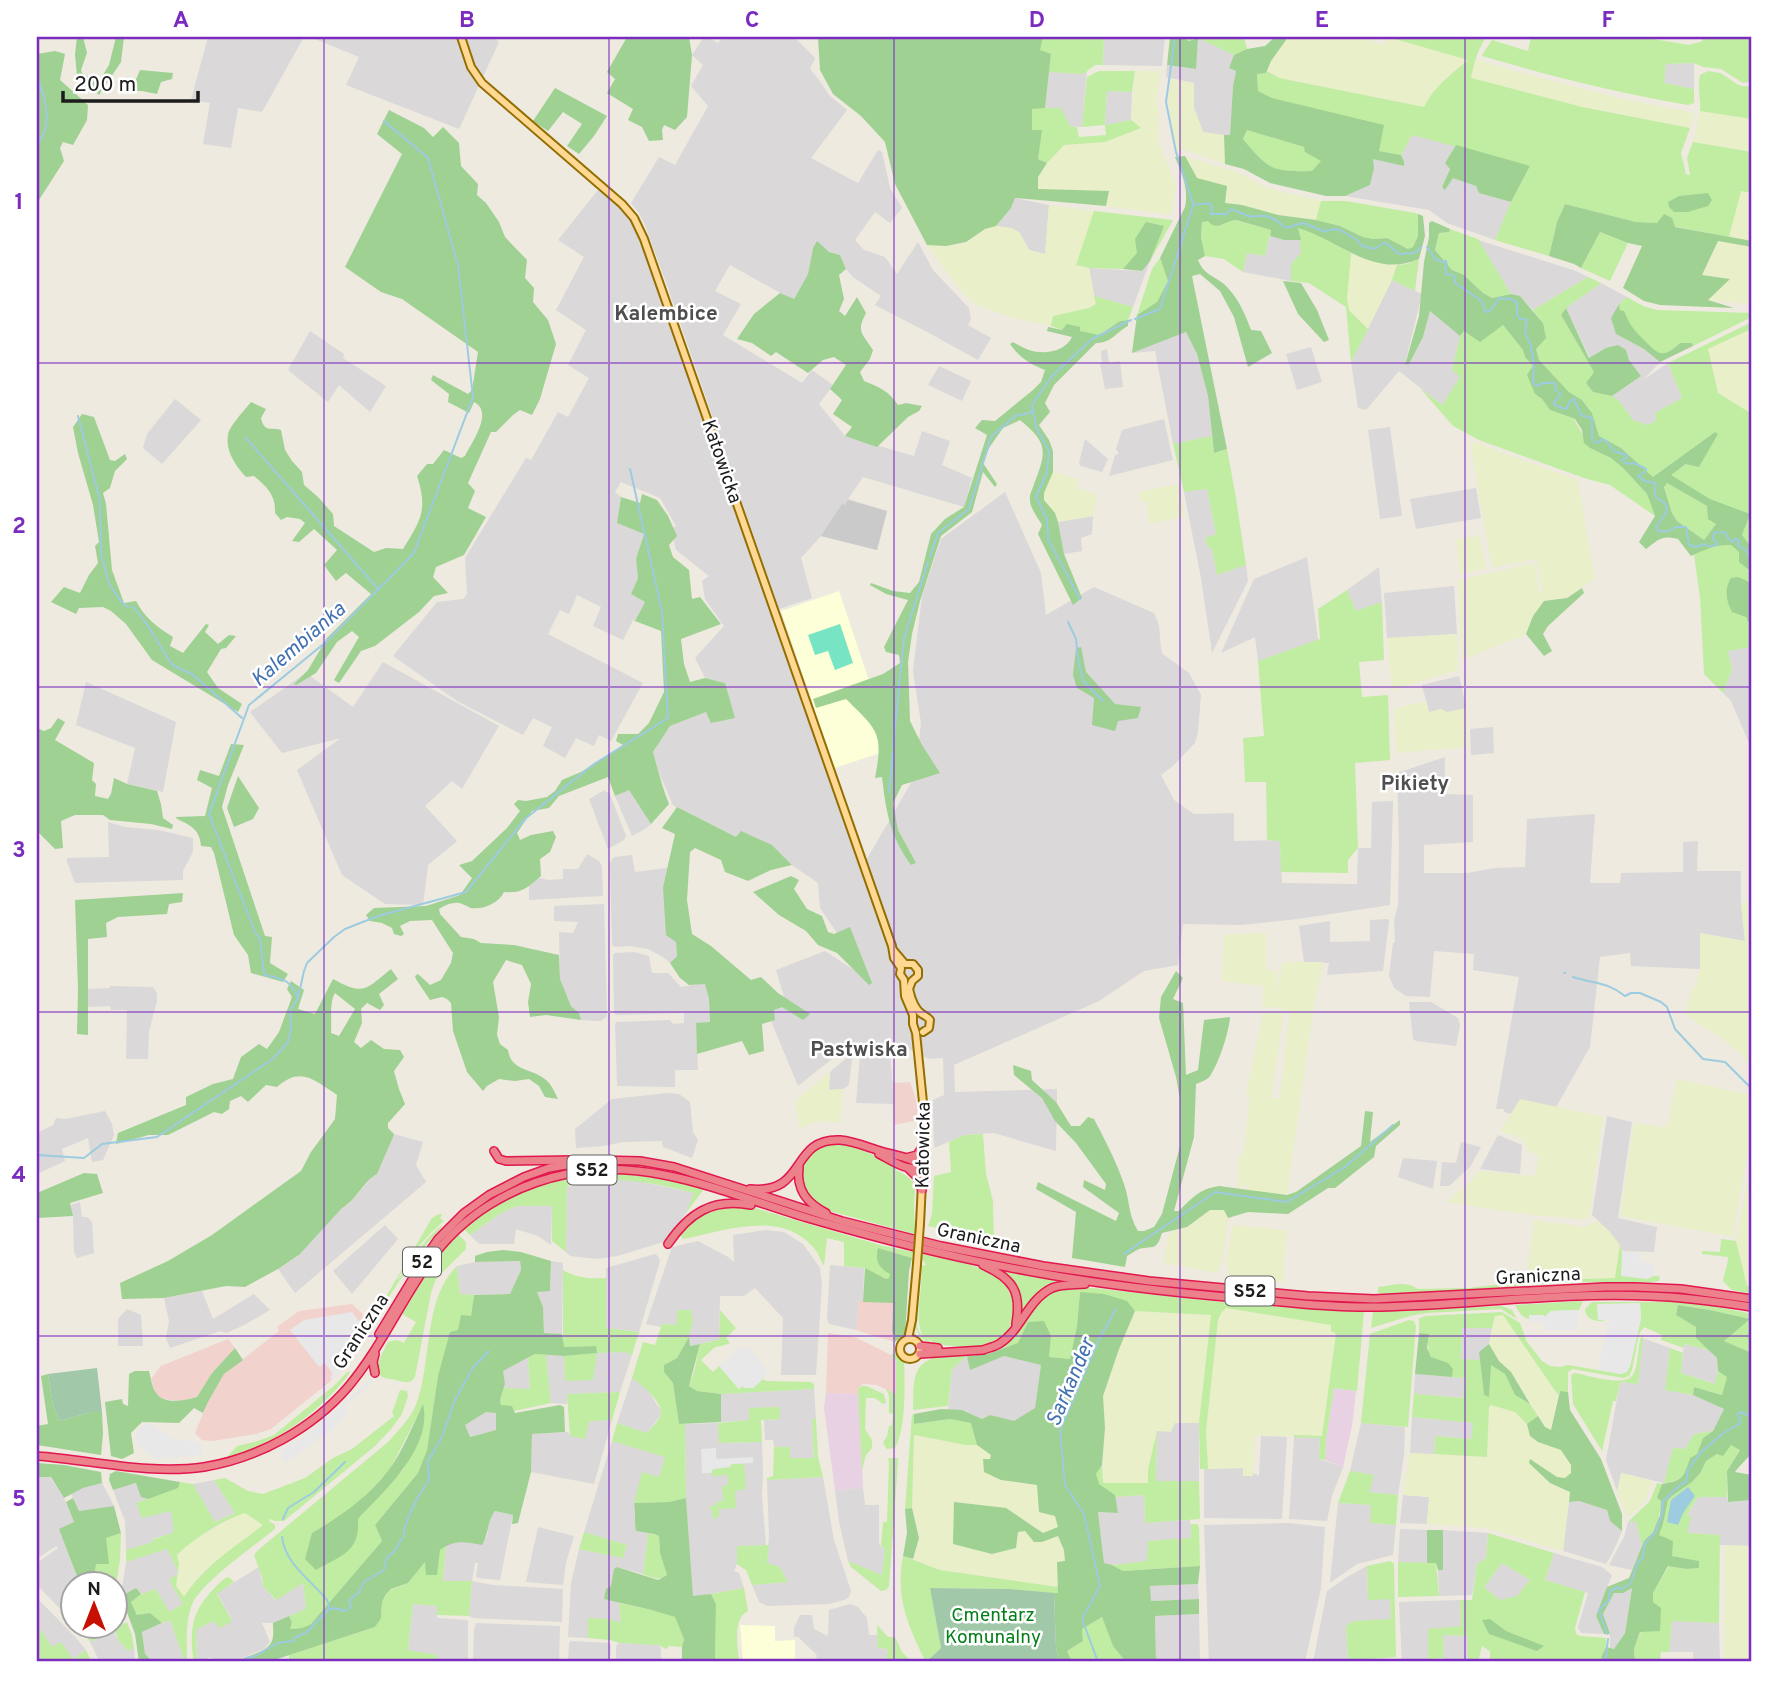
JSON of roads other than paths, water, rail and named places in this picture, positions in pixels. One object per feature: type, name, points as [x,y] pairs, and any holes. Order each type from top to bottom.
[{"type":"highway","points":[[732,1187],[760,1190],[775,1188],[791,1177],[812,1147],[825,1141],[841,1140],[920,1163],[924,1167]]},
{"type":"highway","points":[[902,1158],[915,1156],[925,1143]]},
{"type":"highway","points":[[863,1146],[908,1169],[917,1177],[922,1190]]},
{"type":"highway","points":[[494,1152],[499,1159],[506,1161],[585,1161]]},
{"type":"highway","name":"Graniczna","points":[[323,1410],[365,1356],[438,1239],[464,1213],[489,1195],[524,1177],[549,1168],[585,1161],[623,1160],[659,1164],[842,1221],[951,1248],[1067,1270],[1175,1284],[1374,1299],[1635,1287],[1681,1289],[1752,1299]]},
{"type":"highway","points":[[801,1160],[798,1178],[803,1194],[819,1209],[842,1221]]},
{"type":"highway","points":[[908,1169],[924,1167]]},
{"type":"highway","name":"Graniczna","points":[[37,1456],[155,1469],[180,1469],[228,1462],[277,1442],[308,1422],[346,1389],[382,1339],[431,1258],[465,1222],[505,1196],[544,1179],[590,1170],[636,1170],[671,1176],[871,1236],[1035,1273],[1097,1283],[1350,1307],[1634,1295],[1688,1298],[1752,1307]]},
{"type":"highway","points":[[668,1244],[678,1230],[698,1213],[723,1204],[738,1202],[775,1209]]},
{"type":"highway","points":[[678,1230],[678,1236],[682,1240]]},
{"type":"highway","points":[[969,1259],[1000,1273],[1013,1287],[1018,1303],[1016,1326]]},
{"type":"highway","points":[[916,1344],[956,1351],[992,1347],[1000,1344],[1034,1301],[1051,1289],[1097,1283]]},
{"type":"highway","points":[[375,1373],[373,1360],[382,1339]]},
{"type":"main road","name":"Katowicka","points":[[461,37],[471,68],[482,83],[622,204],[639,227],[892,946],[903,966],[900,974],[914,1018]]},
{"type":"main road","name":"Katowicka","points":[[903,966],[913,964],[917,968],[918,976],[909,987],[910,995],[921,1014]]},
{"type":"main road","points":[[904,980],[912,981]]},
{"type":"main road","points":[[921,1014],[927,1015],[930,1023],[929,1028],[919,1031],[913,1024],[914,1018],[921,1014]]},
{"type":"main road","name":"Katowicka","points":[[916,1344],[912,1320],[925,1143],[924,1100],[918,1053],[919,1031]]},
{"type":"water","points":[[1688,1487],[1695,1496],[1678,1525],[1667,1522],[1671,1500]]},
{"type":"waterway","points":[[1175,37],[1166,102],[1176,152],[1193,204]]},
{"type":"waterway","points":[[37,79],[47,111],[45,130],[37,146]]},
{"type":"waterway","name":"Kalembianka","points":[[37,1155],[84,1158],[102,1144],[157,1137],[274,1058],[288,1042],[290,1011],[298,998],[286,981],[265,975],[260,939],[209,814],[249,705],[326,642],[414,553],[473,397],[458,265],[428,158],[384,121]]},
{"type":"waterway","points":[[1193,205],[1209,203],[1212,206],[1211,214],[1227,214],[1231,209],[1250,217],[1269,217],[1286,228],[1303,223],[1323,231],[1338,229],[1356,239],[1362,246],[1374,249],[1386,243],[1399,254],[1415,253],[1421,247]]},
{"type":"waterway","points":[[1135,319],[1160,309],[1193,206]]},
{"type":"waterway","points":[[1427,247],[1435,259],[1446,261],[1446,274],[1453,275],[1455,283],[1483,302],[1485,312],[1490,311],[1499,298],[1517,302],[1517,315],[1527,320],[1525,333],[1533,356],[1533,383],[1537,386],[1554,383],[1555,390],[1560,393],[1554,404],[1564,409],[1574,399],[1581,415],[1592,418],[1594,441],[1597,443],[1603,439],[1614,451],[1627,455],[1622,460],[1627,464],[1634,463],[1646,469],[1638,476],[1644,481],[1655,483],[1654,494],[1664,502],[1667,511],[1656,527],[1658,531],[1686,527],[1689,545],[1697,547],[1703,544],[1718,544],[1713,539],[1714,533],[1725,532],[1730,540],[1738,540],[1739,546],[1747,551],[1752,564]]},
{"type":"waterway","points":[[1080,599],[1048,539],[1047,519],[1036,497],[1047,472],[1049,451],[1036,427],[1032,405],[1051,377],[1092,339],[1131,320]]},
{"type":"waterway","points":[[930,557],[938,533],[969,509],[991,437],[1015,416],[1032,410]]},
{"type":"waterway","points":[[78,416],[100,501],[101,555],[109,584],[128,607]]},
{"type":"waterway","points":[[246,438],[378,589]]},
{"type":"waterway","points":[[298,998],[307,963],[334,937],[345,929],[378,916],[466,892],[525,819],[594,764],[668,718],[662,612],[630,469]]},
{"type":"waterway","points":[[893,747],[904,638],[928,562]]},
{"type":"waterway","points":[[132,607],[146,623],[172,665],[192,674],[242,718]]},
{"type":"waterway","points":[[1068,622],[1076,639],[1083,681],[1103,701]]},
{"type":"waterway","points":[[889,792],[893,752]]},
{"type":"waterway","points":[[1573,977],[1606,985],[1625,996],[1640,993],[1661,1002],[1667,1007],[1675,1029],[1703,1059],[1725,1062],[1752,1089]]},
{"type":"waterway","name":"Sarkander","points":[[1124,1254],[1215,1192],[1287,1202],[1345,1167],[1393,1125]]},
{"type":"waterway","name":"Sarkander","points":[[1098,1662],[1082,1619],[1100,1586],[1084,1514],[1065,1485],[1060,1430],[1099,1339],[1116,1309]]},
{"type":"waterway","points":[[241,1662],[278,1643],[294,1641],[294,1638],[307,1632],[328,1610],[334,1608],[345,1611],[351,1607],[349,1601],[359,1592],[364,1582],[384,1570],[387,1557],[396,1550],[404,1536],[408,1518],[429,1480],[428,1461],[441,1439],[455,1400],[472,1369],[489,1351]]},
{"type":"waterway","points":[[1607,1634],[1599,1610],[1609,1600],[1610,1591],[1630,1584],[1638,1562],[1643,1558],[1645,1543],[1655,1533],[1662,1515],[1663,1501],[1686,1482],[1688,1470],[1700,1453],[1740,1423],[1737,1415],[1739,1412],[1752,1416]]},
{"type":"waterway","points":[[283,1519],[288,1508],[314,1492],[345,1462]]},
{"type":"waterway","points":[[282,1537],[293,1564],[327,1600],[328,1610]]},
{"type":"waterway","points":[[1604,1662],[1608,1639]]},
{"type":"district","name":"Kalembice","points":[[666,313]]},
{"type":"district","name":"Pikiety","points":[[1415,783]]},
{"type":"district","name":"Pastwiska","points":[[859,1049]]},
{"type":"park label","name":"Cmentarz Komunalny","points":[[993,1625]]}]
